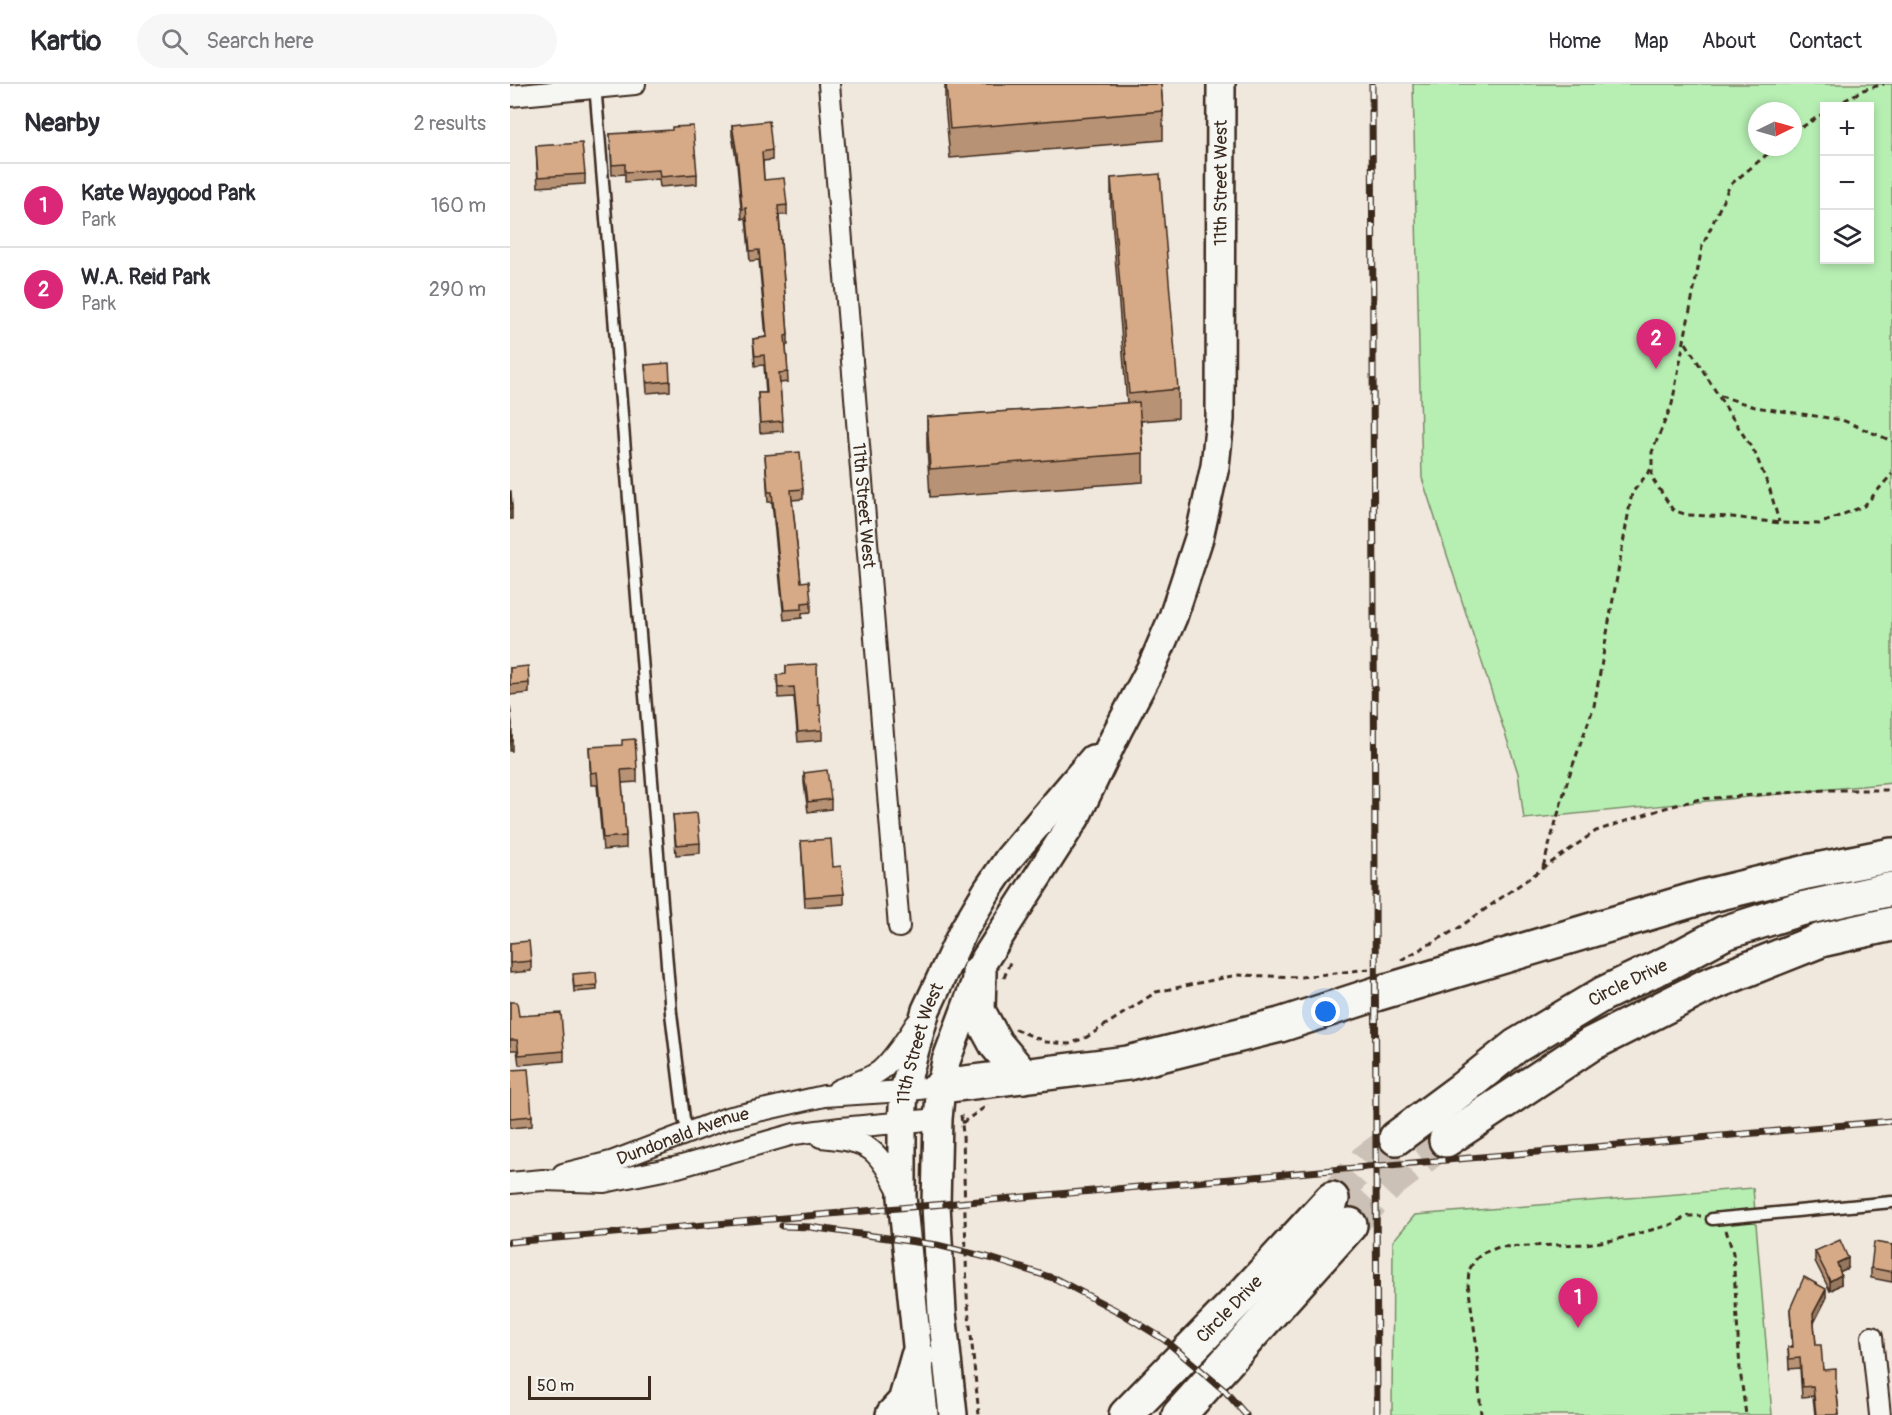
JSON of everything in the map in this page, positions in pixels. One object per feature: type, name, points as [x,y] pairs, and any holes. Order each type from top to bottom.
[{"type":"highway","points":[[952,1085],[1128,1064],[1280,1025],[1376,994],[1703,897],[1807,872],[1892,855]]},
{"type":"highway","name":"Circle Drive","points":[[1396,1138],[1516,1046],[1603,994],[1724,933],[1796,910],[1892,889]]},
{"type":"highway","points":[[1446,1140],[1591,1044],[1708,985],[1821,940],[1892,924]]},
{"type":"highway","points":[[991,976],[978,1011],[1007,1031],[1023,1076]]},
{"type":"highway","name":"Circle Drive","points":[[1126,1415],[1248,1290],[1332,1199]]},
{"type":"highway","name":"Circle Drive","points":[[1179,1415],[1350,1226]]},
{"type":"highway","points":[[893,1415],[906,1402],[918,1356]]},
{"type":"main road","name":"11th Street West","points":[[953,1415],[937,1245],[936,1205],[938,1119],[952,1085],[946,1061],[991,976],[983,962],[1076,817],[1152,666],[1173,617],[1199,538],[1215,466],[1220,419],[1221,84]]},
{"type":"main road","name":"11th Street West","points":[[924,1415],[902,1197],[902,1123],[904,1091],[926,1010],[963,931],[1010,858],[1118,730]]},
{"type":"street","points":[[510,96],[595,86],[635,84]]},
{"type":"street","name":"11th Street West","points":[[829,84],[899,927]]},
{"type":"street","name":"Dundonald Avenue","points":[[824,1096],[881,1070],[903,1044],[926,1010]]},
{"type":"street","name":"Dundonald Avenue","points":[[543,1180],[611,1162],[727,1118],[824,1096],[904,1091],[952,1085]]},
{"type":"street","name":"Dundonald Avenue","points":[[510,1183],[543,1180],[604,1182],[678,1167],[794,1134],[938,1119]]},
{"type":"street","name":"Dundonald Avenue","points":[[794,1134],[840,1139],[868,1146],[883,1160],[902,1197]]},
{"type":"street","points":[[1872,1337],[1880,1415]]},
{"type":"lane","points":[[595,86],[671,1013],[684,1119],[689,1132]]},
{"type":"lane","points":[[1712,1219],[1892,1202]]},
{"type":"path","points":[[1842,102],[1863,90],[1884,84]]},
{"type":"path","points":[[1802,127],[1820,116]]},
{"type":"path","points":[[1765,156],[1731,184],[1702,247],[1672,404],[1652,452],[1652,478],[1673,510],[1687,515],[1820,524],[1864,506],[1892,474]]},
{"type":"path","points":[[1685,341],[1755,453],[1770,490],[1779,523]]},
{"type":"path","points":[[1718,395],[1755,407],[1842,420],[1892,441]]},
{"type":"path","points":[[1543,867],[1568,779],[1594,706],[1632,493],[1652,467]]},
{"type":"path","points":[[1397,961],[1457,929],[1596,831],[1700,799],[1826,790],[1892,790]]},
{"type":"path","points":[[991,976],[1011,959]]},
{"type":"path","points":[[1007,1031],[1046,1042],[1069,1044],[1087,1036],[1151,995],[1166,990],[1238,975],[1301,977],[1376,968]]},
{"type":"path","points":[[952,1085],[960,1110],[963,1134],[967,1295],[979,1415]]},
{"type":"path","points":[[1481,1415],[1476,1341],[1468,1284],[1469,1270],[1475,1260],[1483,1253],[1499,1247],[1586,1244],[1614,1240],[1670,1225],[1688,1216],[1702,1216],[1716,1220],[1727,1231],[1733,1253],[1740,1370],[1746,1415]]},
{"type":"green space","points":[[1413,84],[1892,84],[1892,783],[1524,819],[1518,773],[1422,478]]},
{"type":"green space","points":[[1753,1188],[1772,1415],[1392,1415],[1393,1241],[1415,1215]]},
{"type":"building","points":[[946,84],[1161,84],[1163,111],[950,129]]},
{"type":"building","points":[[769,121],[772,150],[762,152],[764,180],[784,178],[787,205],[778,206],[788,335],[785,336],[788,372],[779,373],[783,421],[760,423],[758,393],[767,393],[764,355],[755,356],[753,339],[767,337],[759,250],[750,251],[746,208],[742,209],[732,125]]},
{"type":"building","points":[[693,126],[697,174],[660,177],[659,170],[625,172],[625,164],[612,165],[610,134],[672,130],[672,127]]},
{"type":"building","points":[[582,143],[585,174],[538,177],[536,146]]},
{"type":"building","points":[[1160,174],[1178,389],[1129,394],[1111,178]]},
{"type":"building","points":[[669,363],[670,381],[647,383],[645,365]]},
{"type":"building","points":[[1139,402],[1143,453],[930,469],[927,417]]},
{"type":"building","points":[[800,452],[803,489],[791,490],[801,582],[809,581],[811,602],[802,603],[802,609],[784,610],[772,492],[768,492],[765,455]]},
{"type":"building","points":[[511,491],[512,509],[510,509]]},
{"type":"building","points":[[817,664],[818,705],[820,704],[822,730],[798,732],[794,687],[778,688],[777,675],[786,674],[786,666]]},
{"type":"building","points":[[528,666],[529,683],[510,685],[510,668]]},
{"type":"building","points":[[510,706],[512,725],[512,741],[510,741]]},
{"type":"building","points":[[635,739],[637,769],[621,770],[626,836],[603,838],[597,772],[591,773],[589,747],[622,745],[622,740]]},
{"type":"building","points":[[827,770],[831,799],[808,802],[804,773]]},
{"type":"building","points":[[697,813],[700,843],[676,845],[673,815]]},
{"type":"building","points":[[831,839],[833,867],[841,866],[844,894],[805,897],[801,841]]},
{"type":"building","points":[[529,941],[531,961],[510,963],[510,943]]},
{"type":"building","points":[[596,972],[597,985],[574,987],[573,974]]},
{"type":"building","points":[[510,1002],[517,1002],[519,1016],[561,1013],[564,1051],[519,1055],[517,1040],[510,1040]]},
{"type":"building","points":[[528,1069],[532,1116],[510,1118],[510,1070]]},
{"type":"building","points":[[1840,1240],[1848,1258],[1837,1263],[1841,1275],[1830,1281],[1815,1251]]},
{"type":"building","points":[[1874,1242],[1892,1245],[1892,1272],[1871,1268]]},
{"type":"building","points":[[1804,1277],[1826,1289],[1813,1314],[1816,1345],[1821,1345],[1823,1370],[1836,1369],[1839,1415],[1816,1415],[1813,1386],[1802,1387],[1800,1358],[1789,1359],[1788,1347],[1793,1347],[1790,1309]]},
{"type":"tunnel","points":[[1332,1199],[1365,1161],[1396,1138]]},
{"type":"tunnel","points":[[1350,1225],[1390,1183],[1446,1140]]},
{"type":"railway","points":[[1372,84],[1377,1415]]},
{"type":"railway","points":[[510,1242],[1892,1121]]},
{"type":"railway","points":[[782,1226],[810,1227],[937,1245],[990,1258],[1056,1279],[1123,1314],[1165,1340],[1225,1391],[1246,1415]]},
{"type":"place","name":"W.A. Reid Park","points":[[1656,369]]},
{"type":"place","name":"Kate Waygood Park","points":[[1578,1328]]}]
